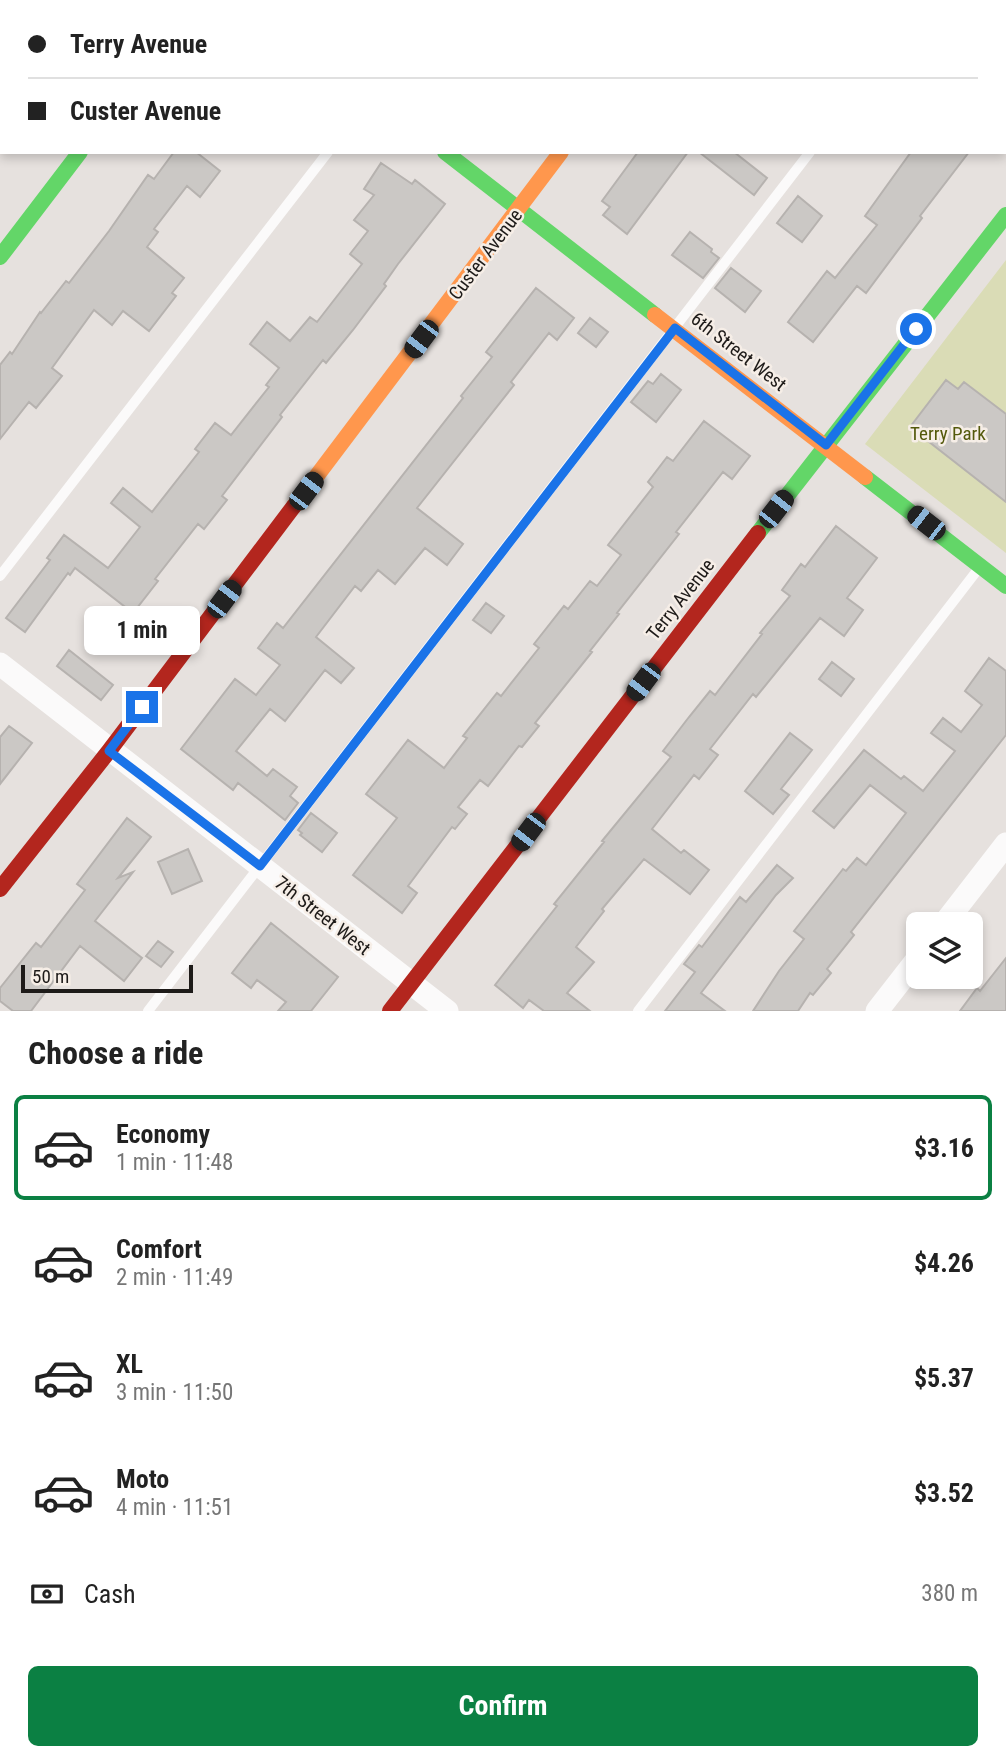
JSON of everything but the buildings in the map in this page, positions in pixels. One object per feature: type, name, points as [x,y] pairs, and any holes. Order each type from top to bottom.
[{"type":"street","points":[[0,257],[78,154]]},
{"type":"street","name":"6th Street West","points":[[448,154],[1006,586]]},
{"type":"street","name":"Custer Avenue","points":[[0,889],[109,751],[560,154]]},
{"type":"street","name":"Terry Avenue","points":[[390,1011],[1006,215]]},
{"type":"street","name":"7th Street West","points":[[0,664],[447,1011]]},
{"type":"street","points":[[953,912],[1006,844]]},
{"type":"street","points":[[877,1011],[906,974]]},
{"type":"lane","points":[[0,576],[326,154]]},
{"type":"lane","points":[[148,1011],[808,154]]},
{"type":"lane","points":[[638,1011],[981,566]]},
{"type":"green space","name":"Terry Park","points":[[1006,260],[1006,553],[865,444]]},
{"type":"traffic: fast","points":[[0,257],[78,154]]},
{"type":"traffic: fast","points":[[448,154],[655,315]]},
{"type":"traffic: fast","points":[[758,533],[1006,215]]},
{"type":"traffic: fast","points":[[865,477],[1006,586]]},
{"type":"traffic: slow","points":[[294,506],[559,154]]},
{"type":"traffic: slow","points":[[655,315],[865,477]]},
{"type":"traffic: jam","points":[[0,889],[109,751],[294,506]]},
{"type":"traffic: jam","points":[[390,1011],[758,533]]},
{"type":"route","points":[[142,707],[109,751],[260,866],[675,328],[826,445],[916,329]]}]
